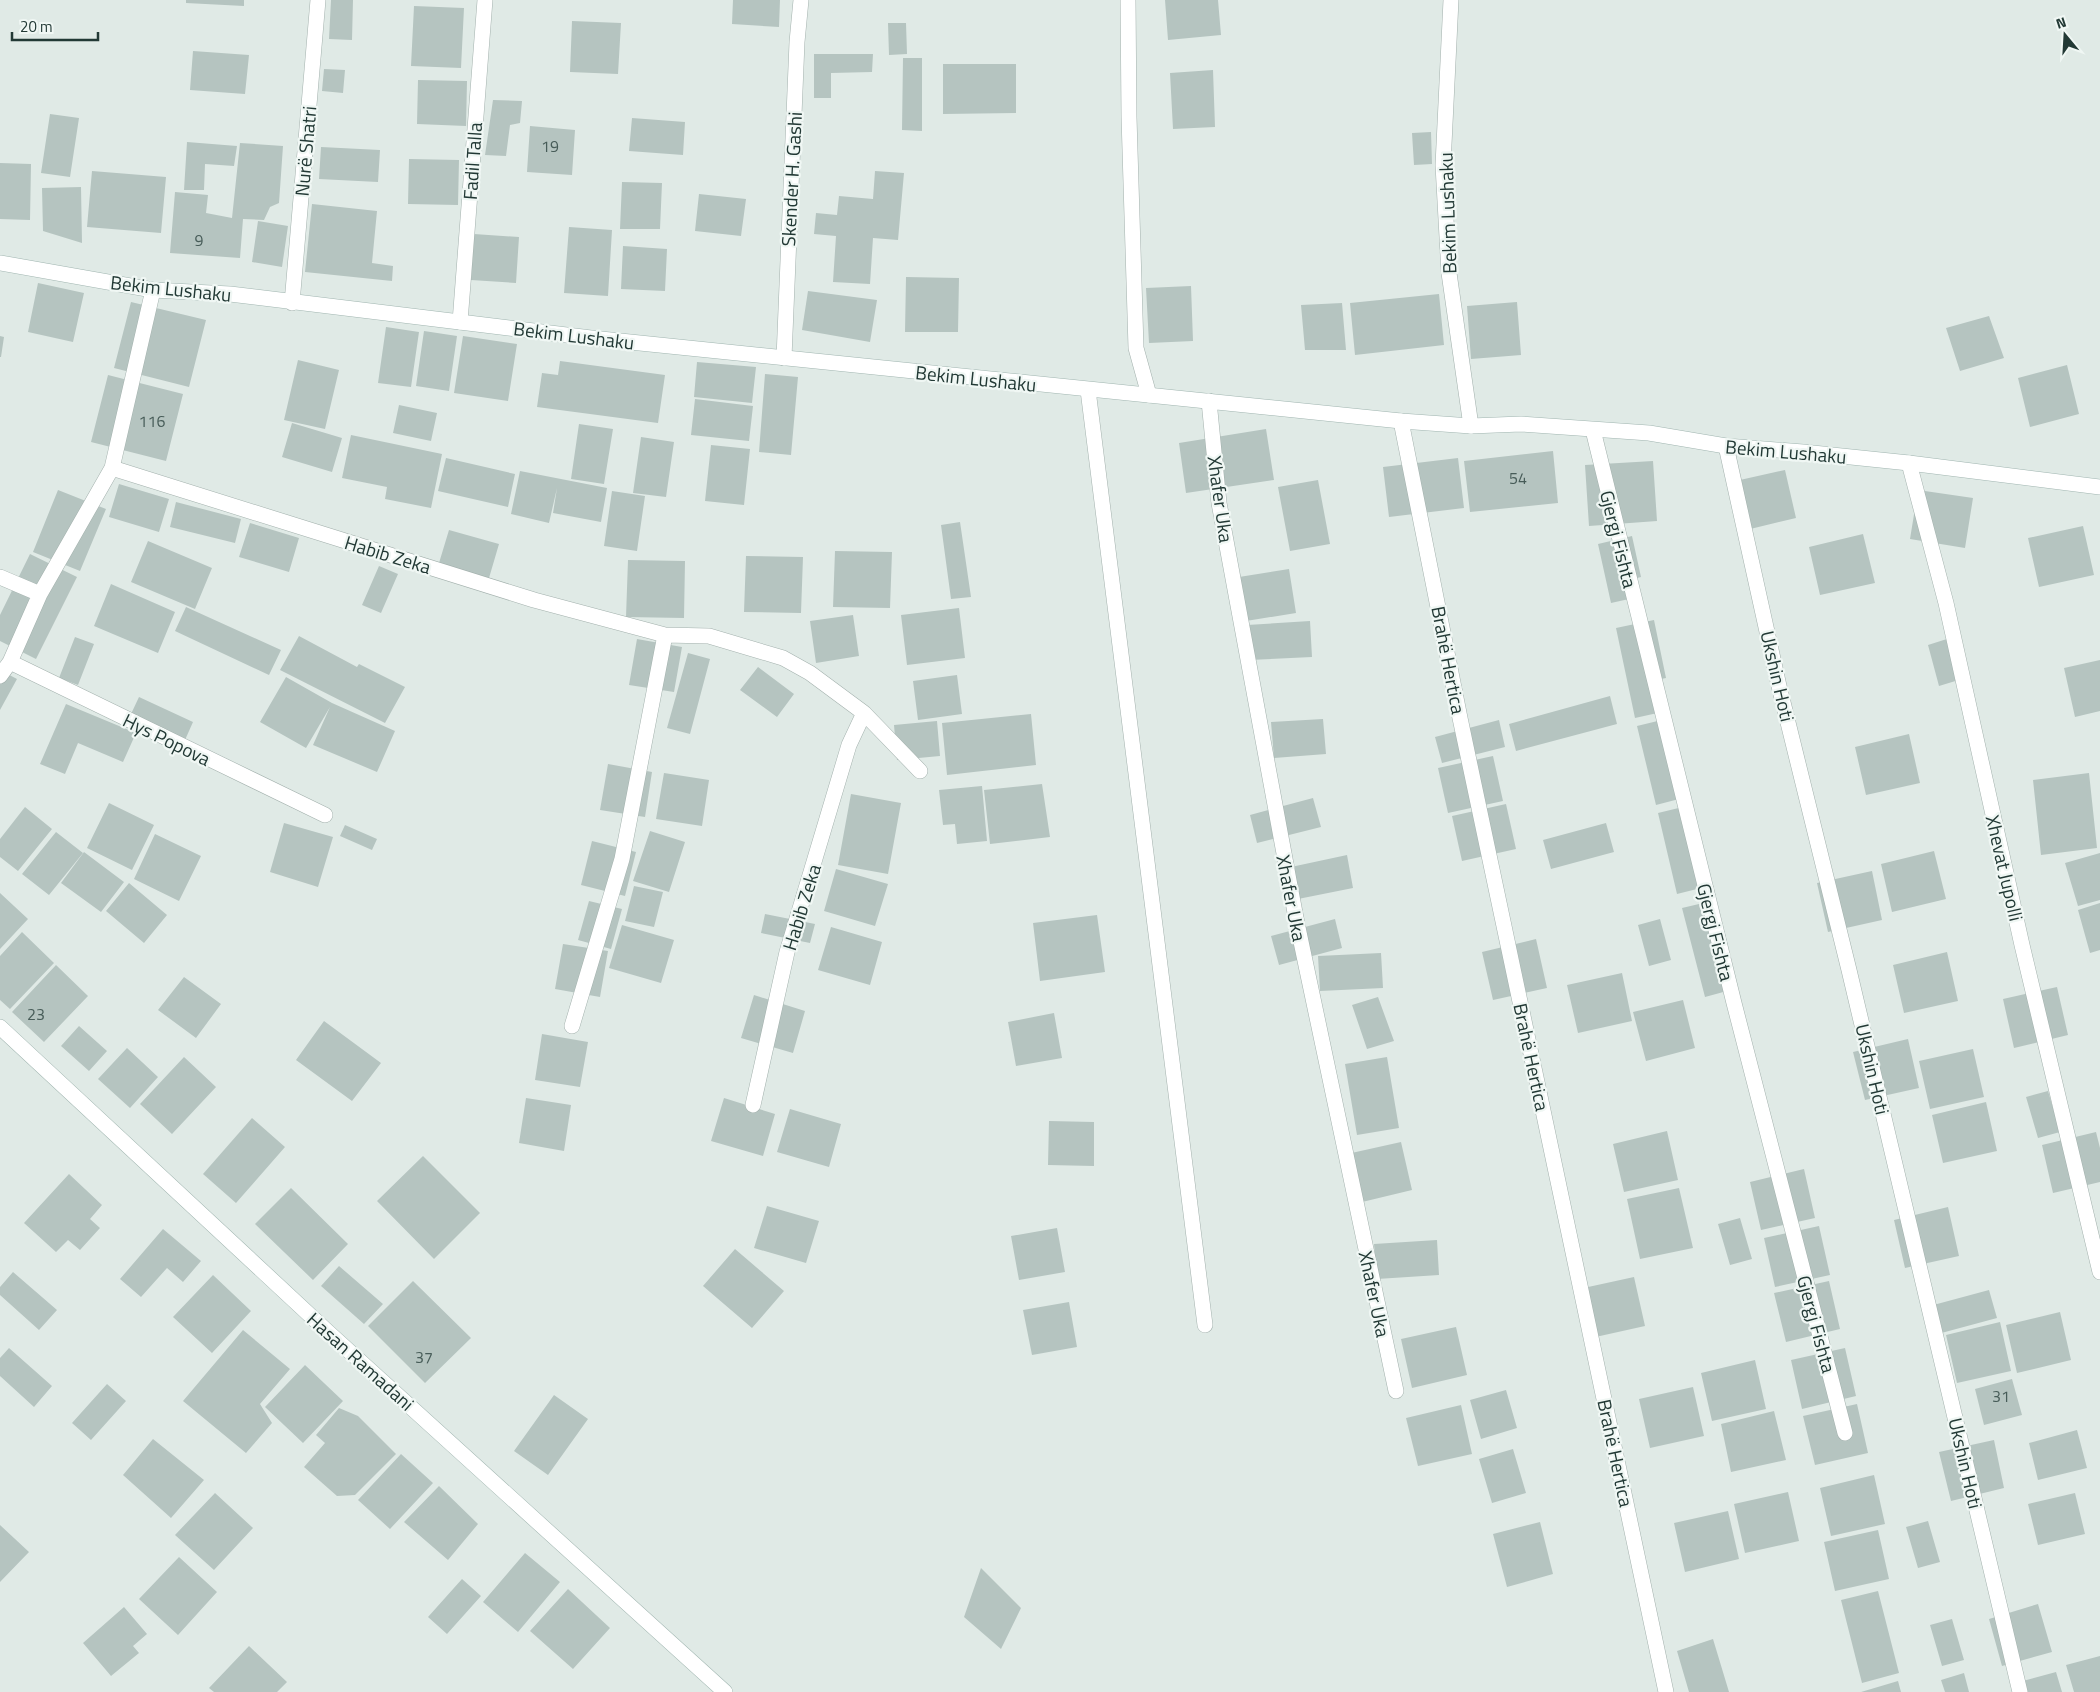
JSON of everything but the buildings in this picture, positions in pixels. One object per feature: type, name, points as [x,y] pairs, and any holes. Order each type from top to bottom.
[{"type":"street","name":"Nurë Shatri","points":[[292,303],[318,0]]},
{"type":"street","name":"Fadil Talla","points":[[460,322],[485,0]]},
{"type":"street","name":"Skender H. Gashi","points":[[784,358],[800,0]]},
{"type":"street","points":[[1128,0],[1129,117],[1136,348],[1149,395]]},
{"type":"street","name":"Bekim Lushaku","points":[[1451,0],[1443,165],[1449,273],[1471,426]]},
{"type":"street","name":"Bekim Lushaku","points":[[0,263],[152,290],[230,294],[292,303],[784,358],[1401,421],[1471,426],[1521,424],[1649,433],[1726,446],[1909,463],[2100,487]]},
{"type":"street","points":[[0,676],[10,662],[40,594],[112,468],[152,290]]},
{"type":"street","points":[[1088,390],[1205,1325]]},
{"type":"street","name":"Xhafer Uka","points":[[1209,401],[1219,502],[1296,918],[1396,1391]]},
{"type":"street","name":"Brahë Hertica","points":[[1401,421],[1460,718],[1666,1692]]},
{"type":"street","name":"Gjergj Fishta","points":[[1593,430],[1734,1003],[1845,1433]]},
{"type":"street","name":"Ukshin Hoti","points":[[1726,446],[1780,686],[1850,970],[2020,1692]]},
{"type":"street","name":"Xhevat Jupolli","points":[[1909,463],[1946,603],[2022,945],[2100,1272]]},
{"type":"street","name":"Habib Zeka","points":[[112,468],[534,600],[665,635],[709,636],[782,658],[810,673],[864,713],[920,771]]},
{"type":"street","points":[[0,577],[40,594]]},
{"type":"street","points":[[572,1026],[622,859],[665,635]]},
{"type":"street","name":"Hys Popova","points":[[10,662],[325,815]]},
{"type":"street","name":"Habib Zeka","points":[[753,1105],[787,952],[849,745],[864,713]]},
{"type":"street","name":"Hasan Ramadani","points":[[0,1027],[328,1332],[725,1692]]}]
